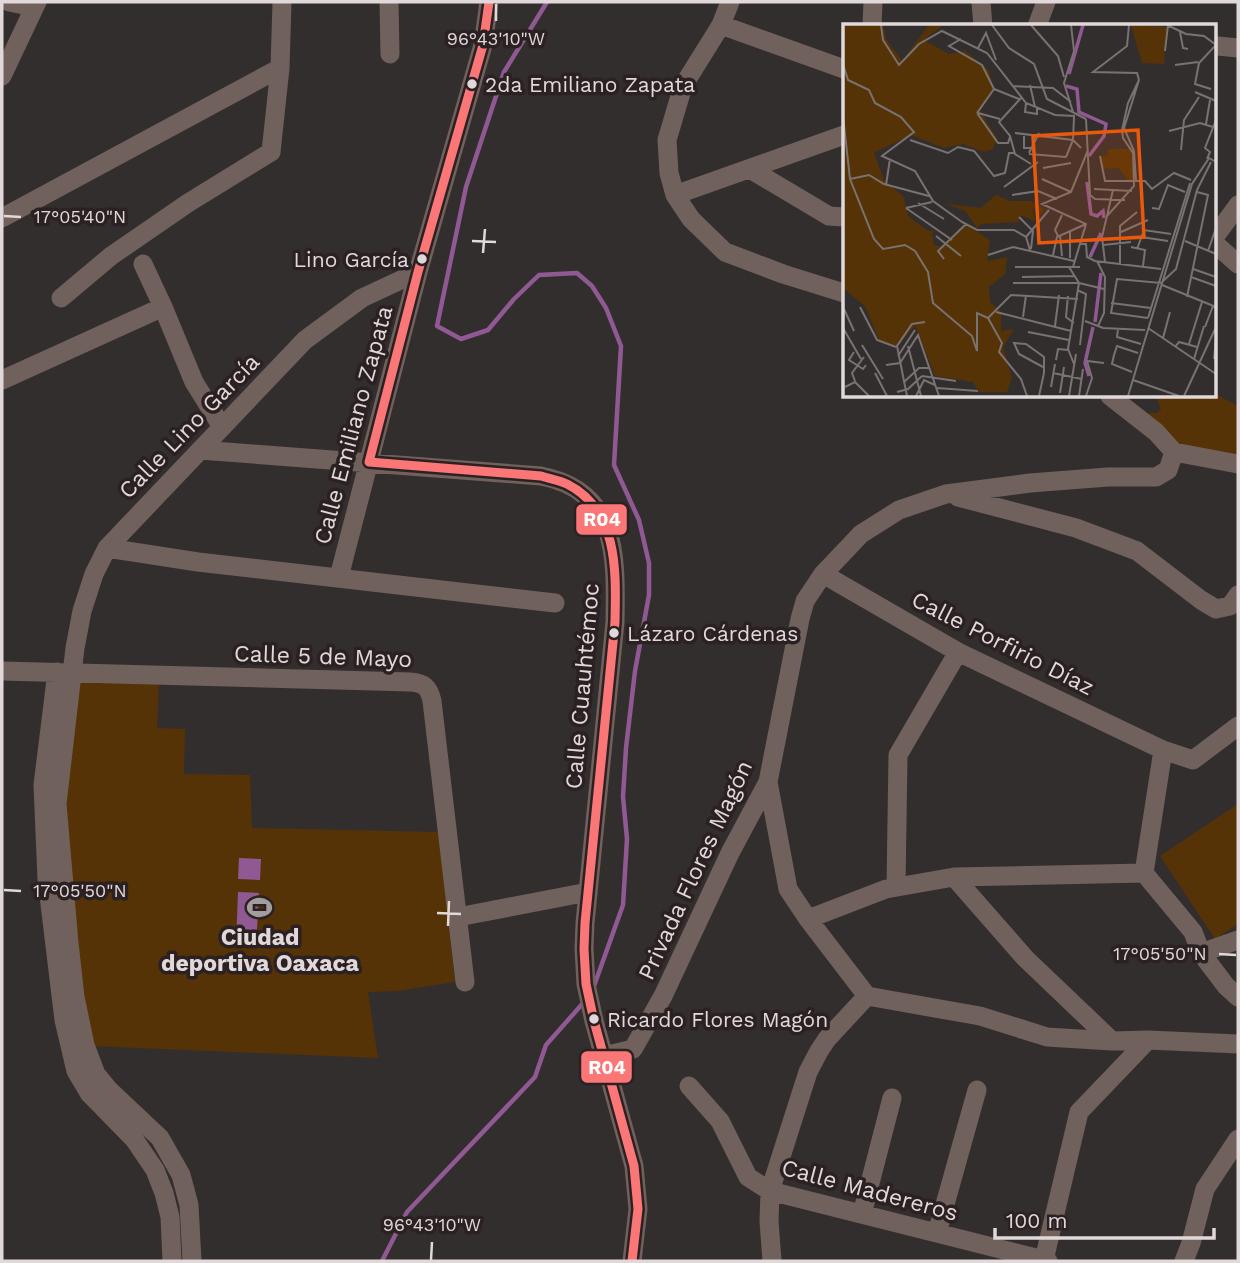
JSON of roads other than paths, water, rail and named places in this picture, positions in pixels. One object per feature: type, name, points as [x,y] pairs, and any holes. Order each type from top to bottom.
[{"type":"street","points":[[2,76],[36,5],[9,2]]},
{"type":"street","points":[[61,298],[111,256],[271,152],[280,68],[282,2]]},
{"type":"street","points":[[389,2],[390,54]]},
{"type":"street","name":"Calle Emiliano Zapata","points":[[339,577],[418,272],[483,45],[489,2]]},
{"type":"street","points":[[730,2],[721,25],[684,86],[667,141],[669,173],[676,195],[691,219],[725,251],[783,274],[843,292]]},
{"type":"street","points":[[872,24],[873,2]]},
{"type":"street","points":[[981,2],[983,24]]},
{"type":"street","points":[[1038,24],[1046,2]]},
{"type":"street","points":[[721,25],[843,68]]},
{"type":"street","points":[[1218,46],[1238,48]]},
{"type":"street","points":[[2,218],[280,68]]},
{"type":"street","points":[[676,195],[843,136]]},
{"type":"street","points":[[750,169],[829,216],[843,216]]},
{"type":"street","points":[[1216,238],[1238,205]]},
{"type":"street","points":[[1216,243],[1238,264]]},
{"type":"street","points":[[143,264],[194,382],[222,427]]},
{"type":"street","name":"Calle Lino García","points":[[64,673],[94,574],[107,548],[305,340],[362,298],[418,272]]},
{"type":"street","points":[[2,380],[163,307]]},
{"type":"street","points":[[1111,397],[1156,432],[1174,452],[1238,464]]},
{"type":"street","name":"Calle Cuauhtémoc","points":[[200,450],[541,476],[555,479],[582,492],[604,521],[609,532],[616,575],[615,622],[584,950],[586,984],[594,1021],[634,1166],[638,1209],[632,1261]]},
{"type":"street","name":"Privada Flores Magón","points":[[604,1056],[633,1049],[663,996],[730,853],[768,782],[800,619],[805,601],[823,574],[861,534],[899,510],[946,494],[1043,482],[1108,477],[1156,477],[1168,470],[1174,452]]},
{"type":"street","points":[[946,494],[1076,528],[1137,551],[1216,609],[1230,606],[1238,595]]},
{"type":"street","points":[[107,548],[198,562],[555,603]]},
{"type":"street","name":"Calle Porfirio Díaz","points":[[823,574],[958,652],[1163,750],[1193,760],[1238,726]]},
{"type":"street","points":[[896,887],[898,755],[958,652]]},
{"type":"street","name":"Calle 5 de Mayo","points":[[2,671],[410,682],[426,686],[432,701],[465,982]]},
{"type":"street","points":[[64,673],[43,785],[47,879],[64,1020],[76,1071],[89,1093],[134,1139],[155,1170],[170,1217],[172,1261]]},
{"type":"street","points":[[64,673],[57,804],[79,1022],[96,1074],[109,1090],[160,1138],[181,1175],[190,1205],[192,1261]]},
{"type":"street","points":[[1163,750],[1144,873],[1193,932],[1201,953],[1226,986],[1238,997]]},
{"type":"street","points":[[768,782],[789,889],[808,919],[867,996],[980,1016],[1046,1037],[1238,1044]]},
{"type":"street","points":[[808,919],[886,889],[954,877],[1144,873]]},
{"type":"street","points":[[954,877],[1025,958],[1112,1041]]},
{"type":"street","points":[[458,917],[588,892]]},
{"type":"street","points":[[1201,953],[1238,940]]},
{"type":"street","points":[[772,1261],[770,1191],[808,1072],[827,1040],[867,996]]},
{"type":"street","points":[[1046,1261],[1079,1112],[1148,1040]]},
{"type":"street","name":"Calle Madereros","points":[[689,1086],[720,1121],[748,1177],[770,1191],[1046,1261]]},
{"type":"street","points":[[937,1233],[976,1090]]},
{"type":"street","points":[[862,1214],[892,1098]]},
{"type":"street","points":[[1184,1261],[1206,1189],[1238,1139]]},
{"type":"waterway","points":[[547,2],[504,72],[466,187],[437,326],[461,339],[488,330],[539,275],[577,273],[592,286],[606,308],[621,346],[614,465],[639,520],[649,563],[649,595],[635,671],[626,748],[623,797],[627,839],[623,905],[594,986]]},
{"type":"waterway","points":[[382,1261],[407,1212],[535,1077],[546,1045],[584,1002]]},
{"type":"place","name":"2da Emiliano Zapata","points":[[472,84]]},
{"type":"place","name":"Lino García","points":[[422,259]]},
{"type":"place","name":"Lázaro Cárdenas","points":[[614,633]]},
{"type":"place","name":"Ciudad deportiva Oaxaca","points":[[260,907]]},
{"type":"place","name":"Ricardo Flores Magón","points":[[594,1019]]}]
